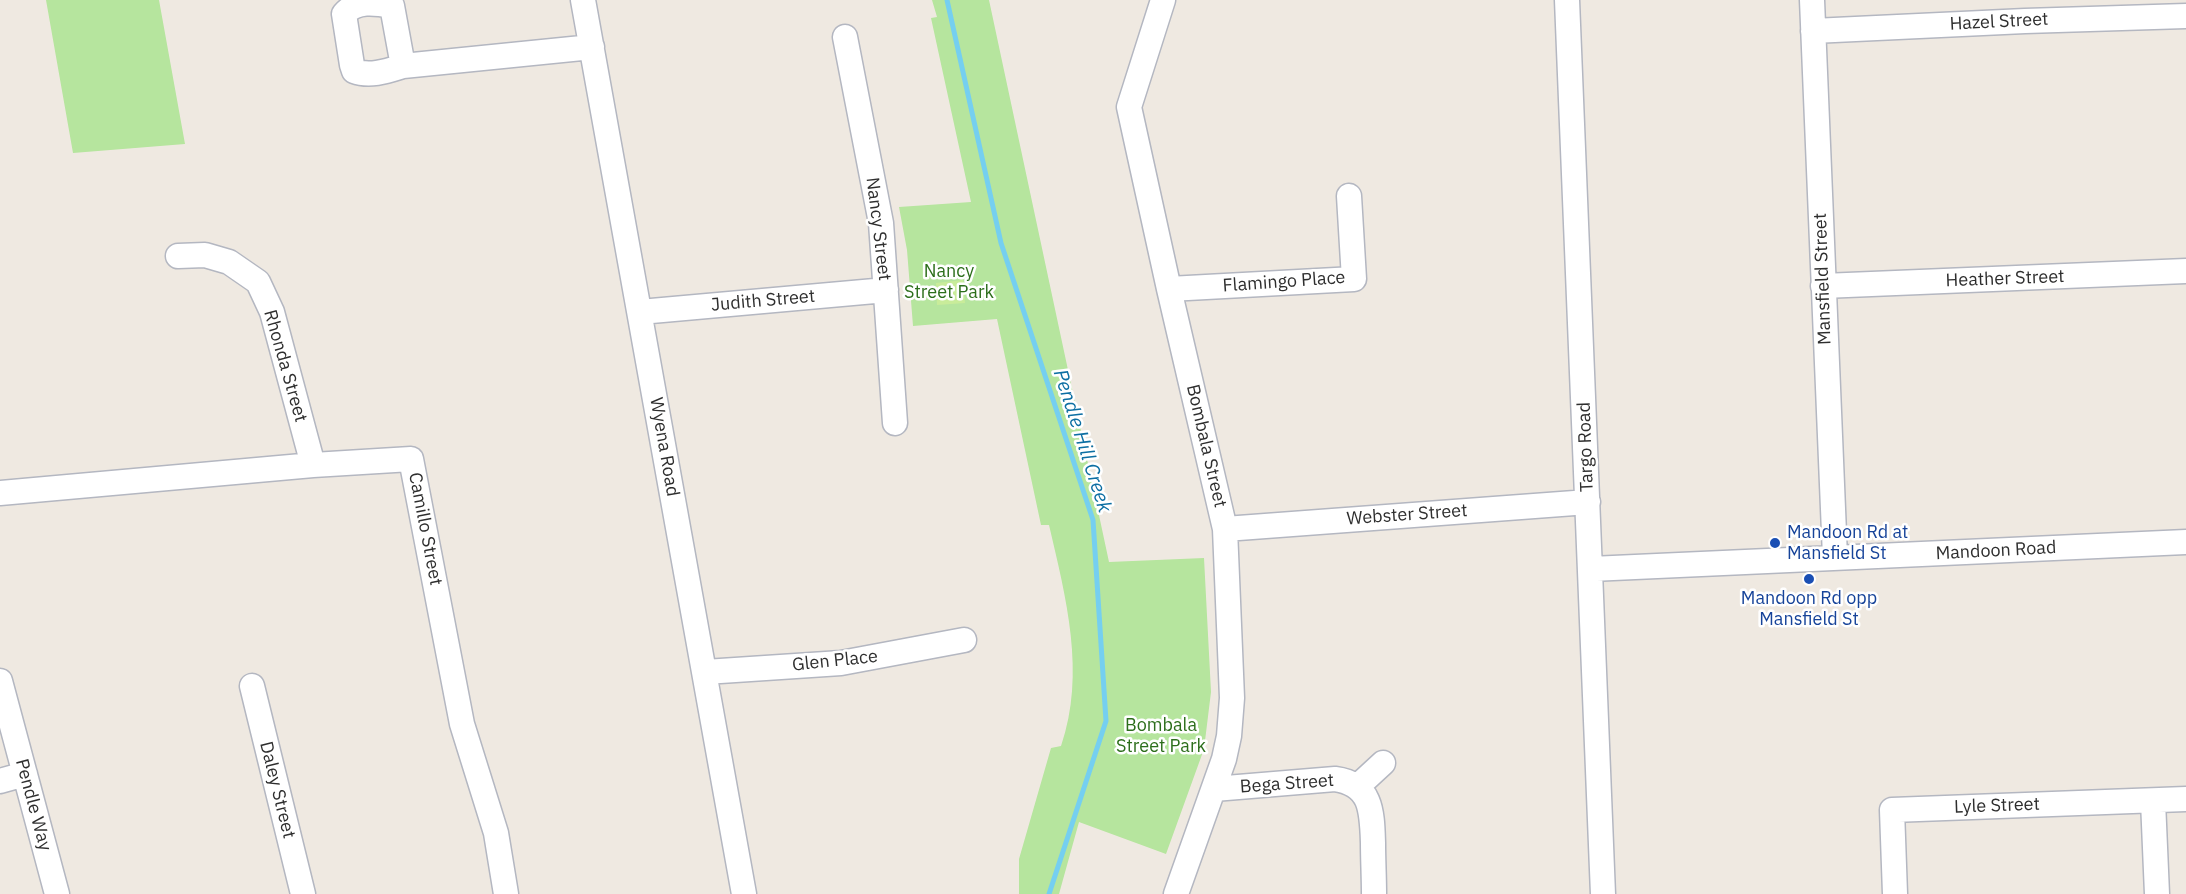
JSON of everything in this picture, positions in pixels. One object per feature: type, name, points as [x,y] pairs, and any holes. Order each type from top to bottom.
[{"type":"street","name":"Wyena Road","points":[[583,0],[744,894]]},
{"type":"street","name":"Bombala Street","points":[[1163,0],[1129,106],[1225,529],[1232,698],[1227,747],[1176,894]]},
{"type":"street","name":"Targo Road","points":[[1567,0],[1603,894]]},
{"type":"street","name":"Mansfield Street","points":[[1812,0],[1835,557]]},
{"type":"street","points":[[403,66],[392,3],[354,6],[344,14],[354,71],[367,74],[403,66],[592,47]]},
{"type":"street","name":"Hazel Street","points":[[1813,32],[2024,10],[2186,16]]},
{"type":"street","name":"Nancy Street","points":[[845,37],[881,223],[895,423]]},
{"type":"street","name":"Flamingo Place","points":[[1169,289],[1354,279],[1350,196]]},
{"type":"street","name":"Rhonda Street","points":[[178,256],[205,255],[229,262],[258,282],[272,312],[313,465]]},
{"type":"street","name":"Heather Street","points":[[1823,286],[2186,272]]},
{"type":"street","name":"Judith Street","points":[[640,312],[886,290]]},
{"type":"street","name":"Camillo Street","points":[[0,493],[313,465],[411,459],[462,724],[496,833],[506,894]]},
{"type":"street","name":"Webster Street","points":[[1225,529],[1588,502]]},
{"type":"street","name":"Mandoon Road","points":[[1591,569],[2186,542]]},
{"type":"street","name":"Glen Place","points":[[705,672],[841,663],[964,640]]},
{"type":"street","name":"Pendle Way","points":[[0,681],[57,894]]},
{"type":"street","name":"Daley Street","points":[[252,686],[303,894]]},
{"type":"street","name":"Bega Street","points":[[1358,787],[1383,763]]},
{"type":"street","points":[[0,781],[25,774]]},
{"type":"street","name":"Bega Street","points":[[1214,789],[1335,779],[1358,787],[1366,798],[1372,818],[1374,894]]},
{"type":"street","name":"Lyle Street","points":[[1895,894],[1892,810],[2186,799]]},
{"type":"street","points":[[2153,801],[2157,894]]},
{"type":"green space","points":[[46,0],[159,0],[185,144],[73,153]]},
{"type":"green space","points":[[932,0],[989,0],[1109,562],[1204,558],[1211,692],[1204,749],[1166,854],[1079,822],[1059,894],[1019,894],[1019,859],[1051,748],[1061,746],[1068,719],[1073,663],[1062,580],[1049,525],[1041,525],[997,319],[913,326],[907,250],[899,207],[971,202],[931,18],[937,17]]},
{"type":"green space","name":"Nancy Street Park","points":[[963,280],[965,303],[937,305],[936,283]]},
{"type":"waterway","name":"Pendle Hill Creek","points":[[947,0],[1001,243],[1093,520],[1106,721],[1049,894]]},
{"type":"place","name":"Mandoon Rd at Mansfield St","points":[[1775,543]]},
{"type":"place","name":"Mandoon Rd opp Mansfield St","points":[[1809,579]]},
{"type":"park label","name":"Bombala Street Park","points":[[1161,736]]}]
